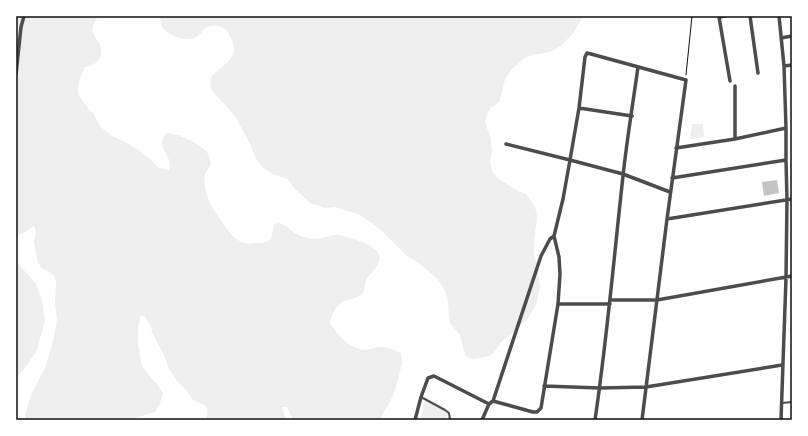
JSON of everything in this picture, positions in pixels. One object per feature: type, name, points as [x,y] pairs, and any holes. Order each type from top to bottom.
[{"type":"street","points":[[16,74],[21,27],[24,16]]},
{"type":"street","points":[[725,16],[719,17],[730,81]]},
{"type":"street","points":[[750,16],[758,74]]},
{"type":"street","points":[[778,16],[782,38],[784,66],[787,200],[781,420]]},
{"type":"street","points":[[782,38],[792,36]]},
{"type":"street","points":[[493,400],[533,412],[537,412],[541,408],[558,304],[560,274],[559,257],[554,236],[563,199],[579,108],[585,57],[587,53],[686,78],[670,192],[642,420]]},
{"type":"street","points":[[784,66],[792,65]]},
{"type":"street","points":[[594,420],[600,388],[623,174],[638,67]]},
{"type":"street","points":[[735,86],[735,139]]},
{"type":"street","points":[[579,108],[632,116]]},
{"type":"street","points":[[676,148],[735,139],[786,128]]},
{"type":"street","points":[[506,144],[623,174],[670,192]]},
{"type":"street","points":[[672,178],[786,160]]},
{"type":"street","points":[[667,219],[792,199]]},
{"type":"street","points":[[482,420],[489,404],[493,400],[541,256],[550,239],[554,236]]},
{"type":"street","points":[[558,304],[657,300],[792,276]]},
{"type":"street","points":[[544,386],[600,388],[646,387],[782,365]]},
{"type":"street","points":[[415,420],[428,378],[434,376],[489,404]]},
{"type":"lane","points":[[421,397],[449,413],[450,420]]},
{"type":"lane","points":[[781,403],[792,402]]},
{"type":"path","points":[[686,78],[692,16]]},
{"type":"shaded area","points":[[16,16],[99,16],[94,24],[93,31],[100,44],[101,55],[92,65],[85,67],[79,81],[79,96],[93,113],[101,127],[112,136],[140,151],[159,168],[169,170],[170,165],[162,143],[166,133],[171,133],[193,142],[207,152],[211,165],[205,173],[207,196],[219,218],[229,232],[237,239],[247,244],[266,242],[271,239],[274,225],[279,223],[287,226],[294,233],[303,237],[316,239],[340,235],[366,244],[377,251],[379,262],[368,277],[362,294],[338,305],[330,322],[336,332],[353,347],[364,350],[385,347],[401,353],[402,364],[394,393],[379,420],[293,420],[287,407],[282,407],[286,420],[206,420],[206,406],[193,400],[187,391],[177,381],[168,367],[165,357],[152,332],[151,326],[145,317],[141,315],[138,326],[138,346],[141,364],[163,393],[155,412],[139,417],[121,420],[26,420],[27,408],[32,393],[45,368],[53,342],[57,319],[55,303],[56,281],[50,272],[41,267],[38,263],[34,242],[36,231],[34,226],[23,233],[16,235]]},
{"type":"shaded area","points":[[160,16],[583,16],[574,32],[561,46],[550,52],[534,54],[525,58],[513,68],[505,79],[499,102],[488,112],[485,121],[490,135],[492,149],[490,163],[493,173],[500,180],[526,194],[536,210],[537,219],[534,253],[537,263],[540,287],[536,305],[529,317],[501,342],[491,355],[474,359],[465,355],[460,335],[450,323],[448,301],[445,291],[434,276],[419,263],[408,257],[372,223],[358,214],[335,207],[325,208],[310,203],[294,188],[288,179],[273,174],[263,168],[256,159],[235,116],[210,87],[211,77],[233,56],[234,53],[233,43],[228,32],[221,27],[209,26],[196,37],[188,39],[181,38],[170,34],[163,28],[160,22]]},
{"type":"shaded area","points":[[692,124],[703,124],[704,137],[690,139]]},
{"type":"shaded area","points":[[16,261],[36,284],[42,300],[45,320],[37,350],[16,378]]},
{"type":"shaded area","points":[[425,400],[448,413],[447,420],[420,420]]},
{"type":"building","points":[[777,180],[779,193],[764,196],[762,182]]}]
